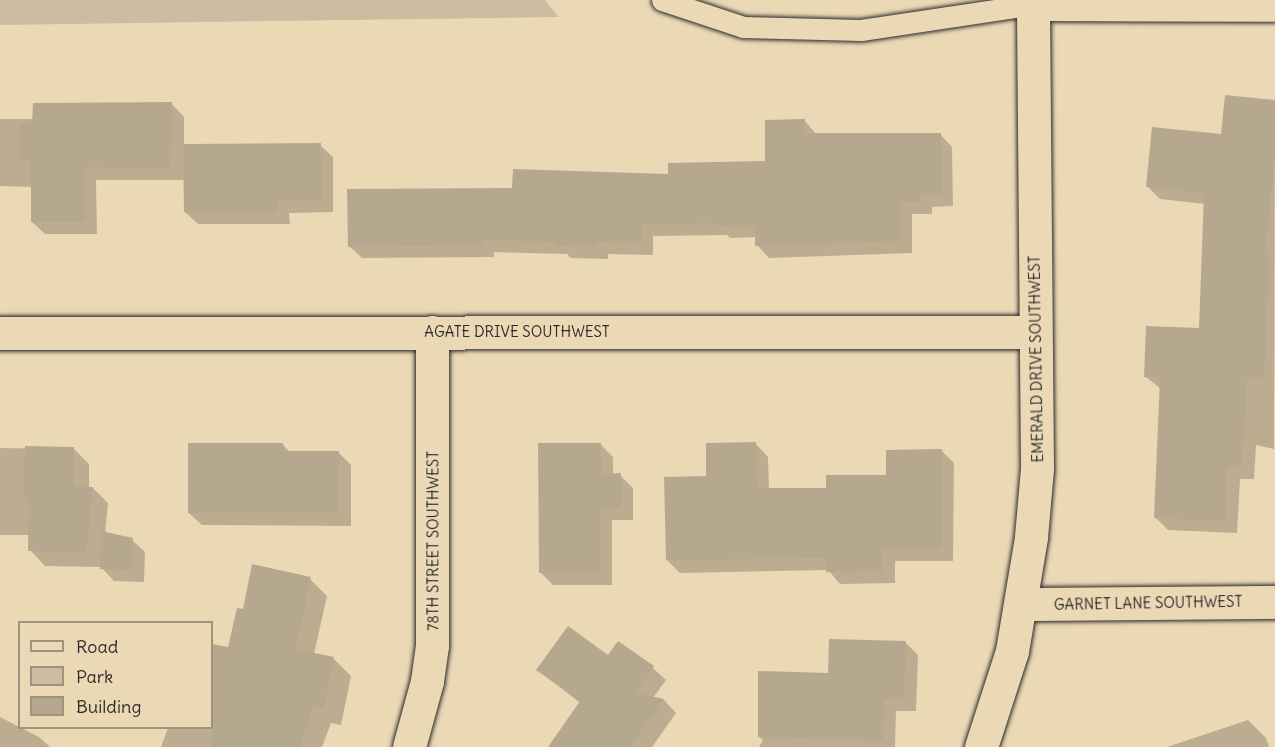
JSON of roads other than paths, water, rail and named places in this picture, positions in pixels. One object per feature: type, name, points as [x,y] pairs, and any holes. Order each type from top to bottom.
[{"type":"street","points":[[1033,2],[1275,5]]},
{"type":"street","name":"EMERALD DRIVE SOUTHWEST","points":[[981,747],[1001,689],[1021,604],[1031,537],[1037,469],[1039,401],[1035,332],[1033,2]]},
{"type":"street","name":"78TH STREET SOUTHWEST","points":[[409,747],[425,690],[432,645],[432,332]]},
{"type":"street","name":"AGATE DRIVE SOUTHWEST","points":[[0,333],[1035,332]]},
{"type":"street","name":"GARNET LANE SOUTHWEST","points":[[1021,604],[1275,602]]},
{"type":"lane","points":[[662,0],[743,27],[861,30],[1033,2]]}]
